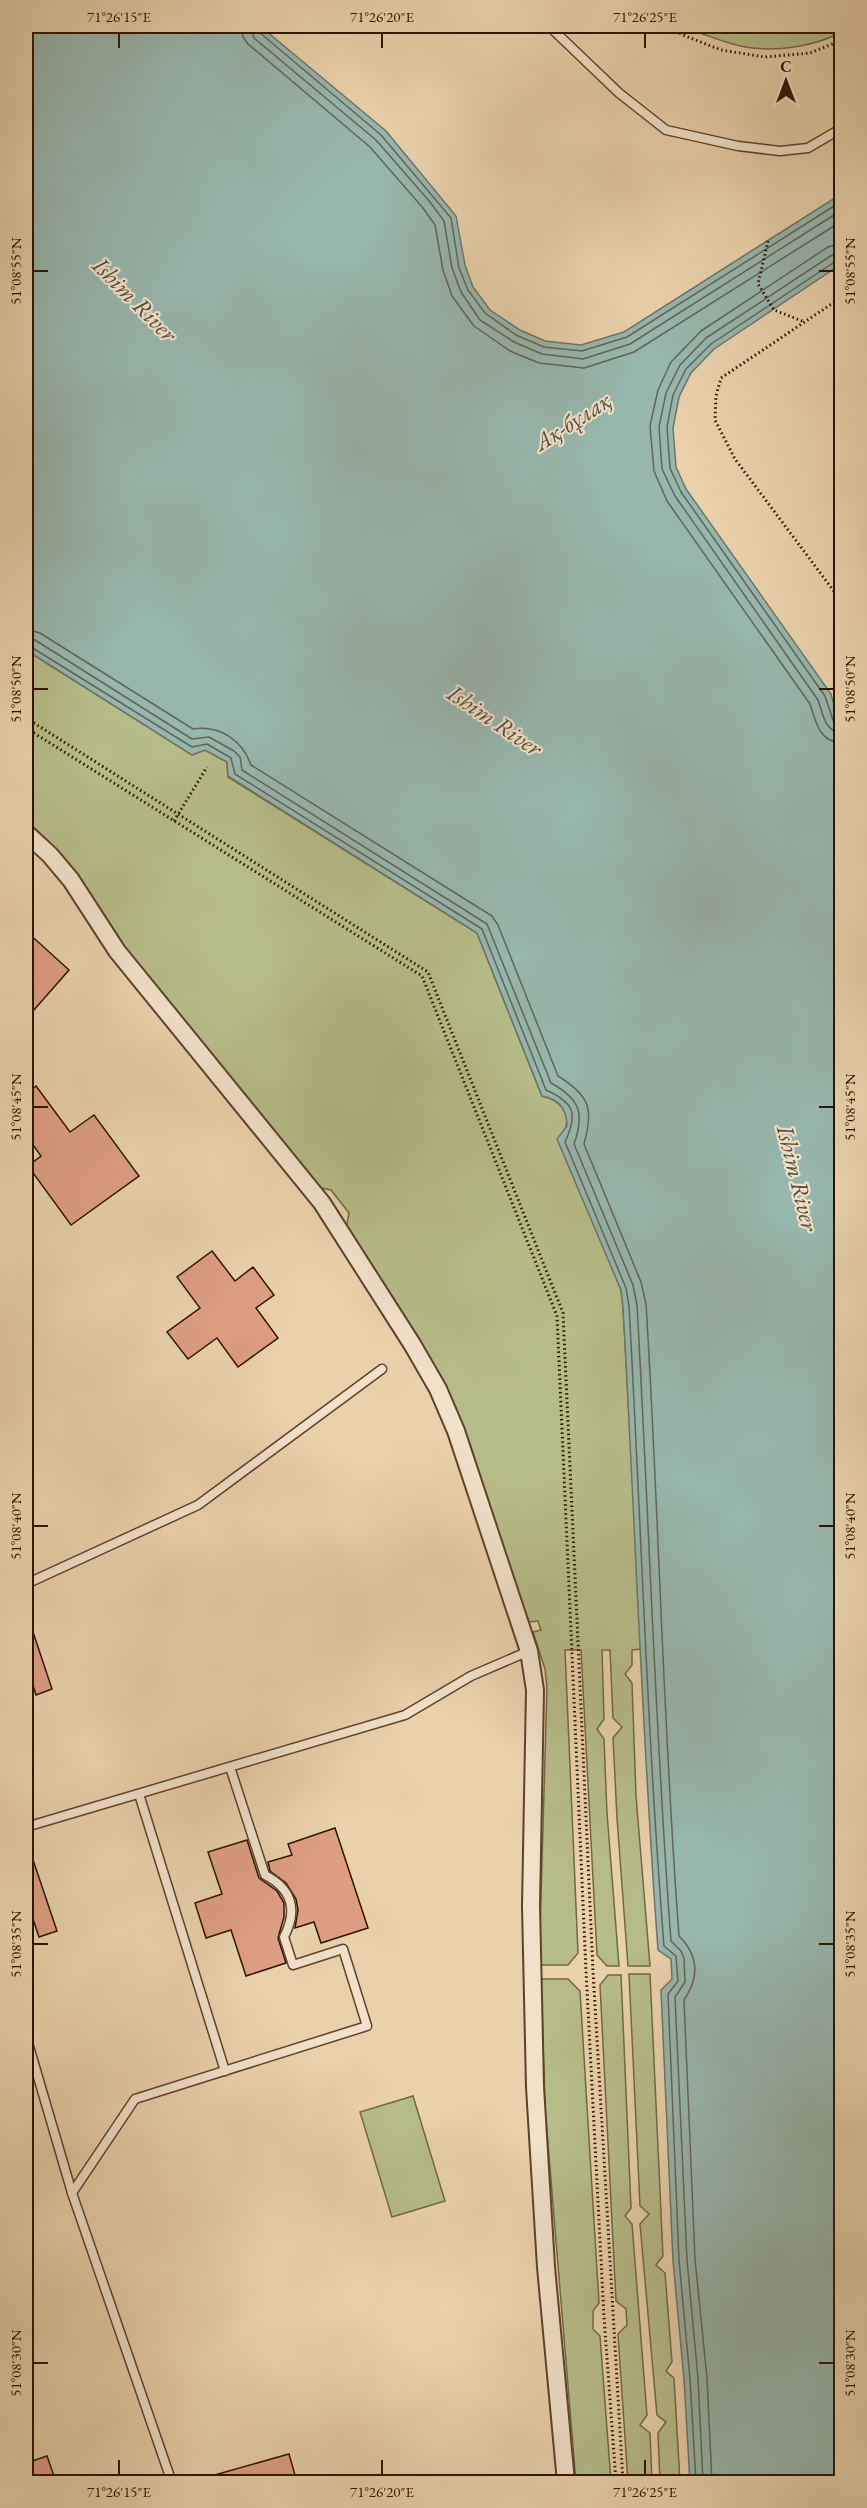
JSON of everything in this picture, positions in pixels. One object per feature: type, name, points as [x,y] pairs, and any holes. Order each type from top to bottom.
[{"type":"street","points":[[26,833],[50,855],[71,880],[117,951],[322,1203],[412,1344],[438,1389],[456,1431],[529,1651],[534,1670],[535,1690],[531,1928],[536,2087],[546,2267],[566,2482]]},
{"type":"lane","points":[[549,26],[619,93],[666,130],[738,146],[780,151],[808,148],[842,128]]},
{"type":"lane","points":[[26,1584],[198,1505],[382,1369]]},
{"type":"lane","points":[[26,1827],[405,1715],[471,1676],[529,1651]]},
{"type":"lane","points":[[72,2193],[135,2099],[367,2026],[343,1949],[293,1965],[284,1937],[291,1925],[292,1909],[287,1893],[276,1881],[264,1875],[230,1767]]},
{"type":"lane","points":[[140,1794],[225,2071]]},
{"type":"lane","points":[[26,2036],[72,2193],[170,2477],[165,2482]]},
{"type":"path","points":[[668,26],[683,35],[721,50],[765,57],[810,53],[842,40]]},
{"type":"path","points":[[768,241],[758,284],[774,309],[805,322]]},
{"type":"path","points":[[842,297],[721,378],[716,396],[715,420],[735,459],[842,602]]},
{"type":"path","points":[[26,718],[428,972],[563,1313],[594,1995],[623,2482]]},
{"type":"path","points":[[174,821],[207,766]]},
{"type":"green space","points":[[683,26],[841,26],[842,32],[807,45],[769,49],[738,46]]},
{"type":"green space","points":[[26,650],[192,755],[205,750],[227,762],[228,777],[477,933],[542,1096],[559,1104],[566,1114],[564,1133],[621,1290],[623,1307],[642,1649],[632,1650],[632,1665],[625,1674],[632,1683],[636,1796],[650,1966],[628,1966],[613,1738],[622,1727],[613,1718],[610,1650],[602,1650],[604,1719],[597,1729],[604,1739],[607,1813],[619,1966],[607,1966],[597,1955],[581,1650],[565,1650],[578,1953],[568,1965],[539,1965],[547,1688],[545,1669],[533,1632],[541,1630],[538,1621],[529,1622],[454,1408],[346,1229],[349,1213],[331,1190],[316,1187],[156,989],[72,869],[43,836],[26,821]]},
{"type":"green space","points":[[629,1974],[650,1974],[663,2256],[656,2265],[665,2273],[672,2362],[666,2371],[674,2378],[680,2482],[660,2482],[658,2433],[666,2422],[657,2415],[640,2224],[649,2214],[640,2206]]},
{"type":"green space","points":[[608,1975],[621,1975],[631,2208],[625,2216],[632,2224],[647,2415],[640,2425],[650,2433],[652,2482],[628,2482],[618,2334],[627,2325],[626,2309],[616,2301],[600,1985]]},
{"type":"green space","points":[[541,1979],[568,1979],[580,1991],[599,2303],[593,2311],[593,2329],[600,2336],[611,2482],[576,2482],[545,2108]]},
{"type":"green space","points":[[413,2096],[445,2201],[392,2217],[360,2112]]},
{"type":"water","points":[[26,26],[260,26],[386,131],[456,216],[465,265],[473,287],[490,310],[520,330],[545,341],[581,345],[624,332],[841,194],[841,264],[714,349],[691,373],[679,397],[673,428],[676,467],[686,489],[831,694],[841,729],[841,2482],[690,2482],[684,2379],[673,2261],[661,1990],[672,1979],[671,1959],[658,1950],[652,1870],[623,1307],[621,1290],[557,1139],[567,1126],[564,1110],[557,1102],[542,1096],[477,933],[228,776],[227,762],[205,750],[192,755],[26,650]]},
{"type":"building","points":[[26,931],[69,970],[26,1019]]},
{"type":"building","points":[[36,1086],[70,1132],[94,1115],[139,1176],[71,1225],[28,1166],[41,1156],[26,1135],[26,1094]]},
{"type":"building","points":[[212,1251],[235,1281],[253,1267],[274,1295],[256,1308],[278,1338],[238,1367],[217,1338],[188,1359],[167,1332],[200,1308],[177,1277]]},
{"type":"building","points":[[26,1617],[28,1617],[52,1689],[36,1695],[26,1663]]},
{"type":"building","points":[[335,1828],[368,1928],[321,1943],[314,1922],[295,1928],[298,1910],[296,1899],[286,1883],[270,1871],[268,1862],[292,1855],[288,1844]]},
{"type":"building","points":[[247,1840],[259,1878],[277,1891],[284,1903],[284,1917],[278,1938],[286,1963],[246,1976],[231,1930],[206,1938],[195,1903],[222,1894],[208,1852]]},
{"type":"building","points":[[26,1845],[28,1845],[57,1931],[39,1937],[26,1898]]},
{"type":"building","points":[[289,2454],[297,2482],[205,2482],[204,2478]]},
{"type":"building","points":[[47,2456],[56,2482],[26,2482],[26,2463]]},
{"type":"water label","name":"Ishim River","points":[[135,299]]},
{"type":"water label","name":"Ақ-бұлақ","points":[[572,421]]},
{"type":"water label","name":"Ishim River","points":[[495,720]]},
{"type":"water label","name":"Ishim River","points":[[798,1178]]}]
